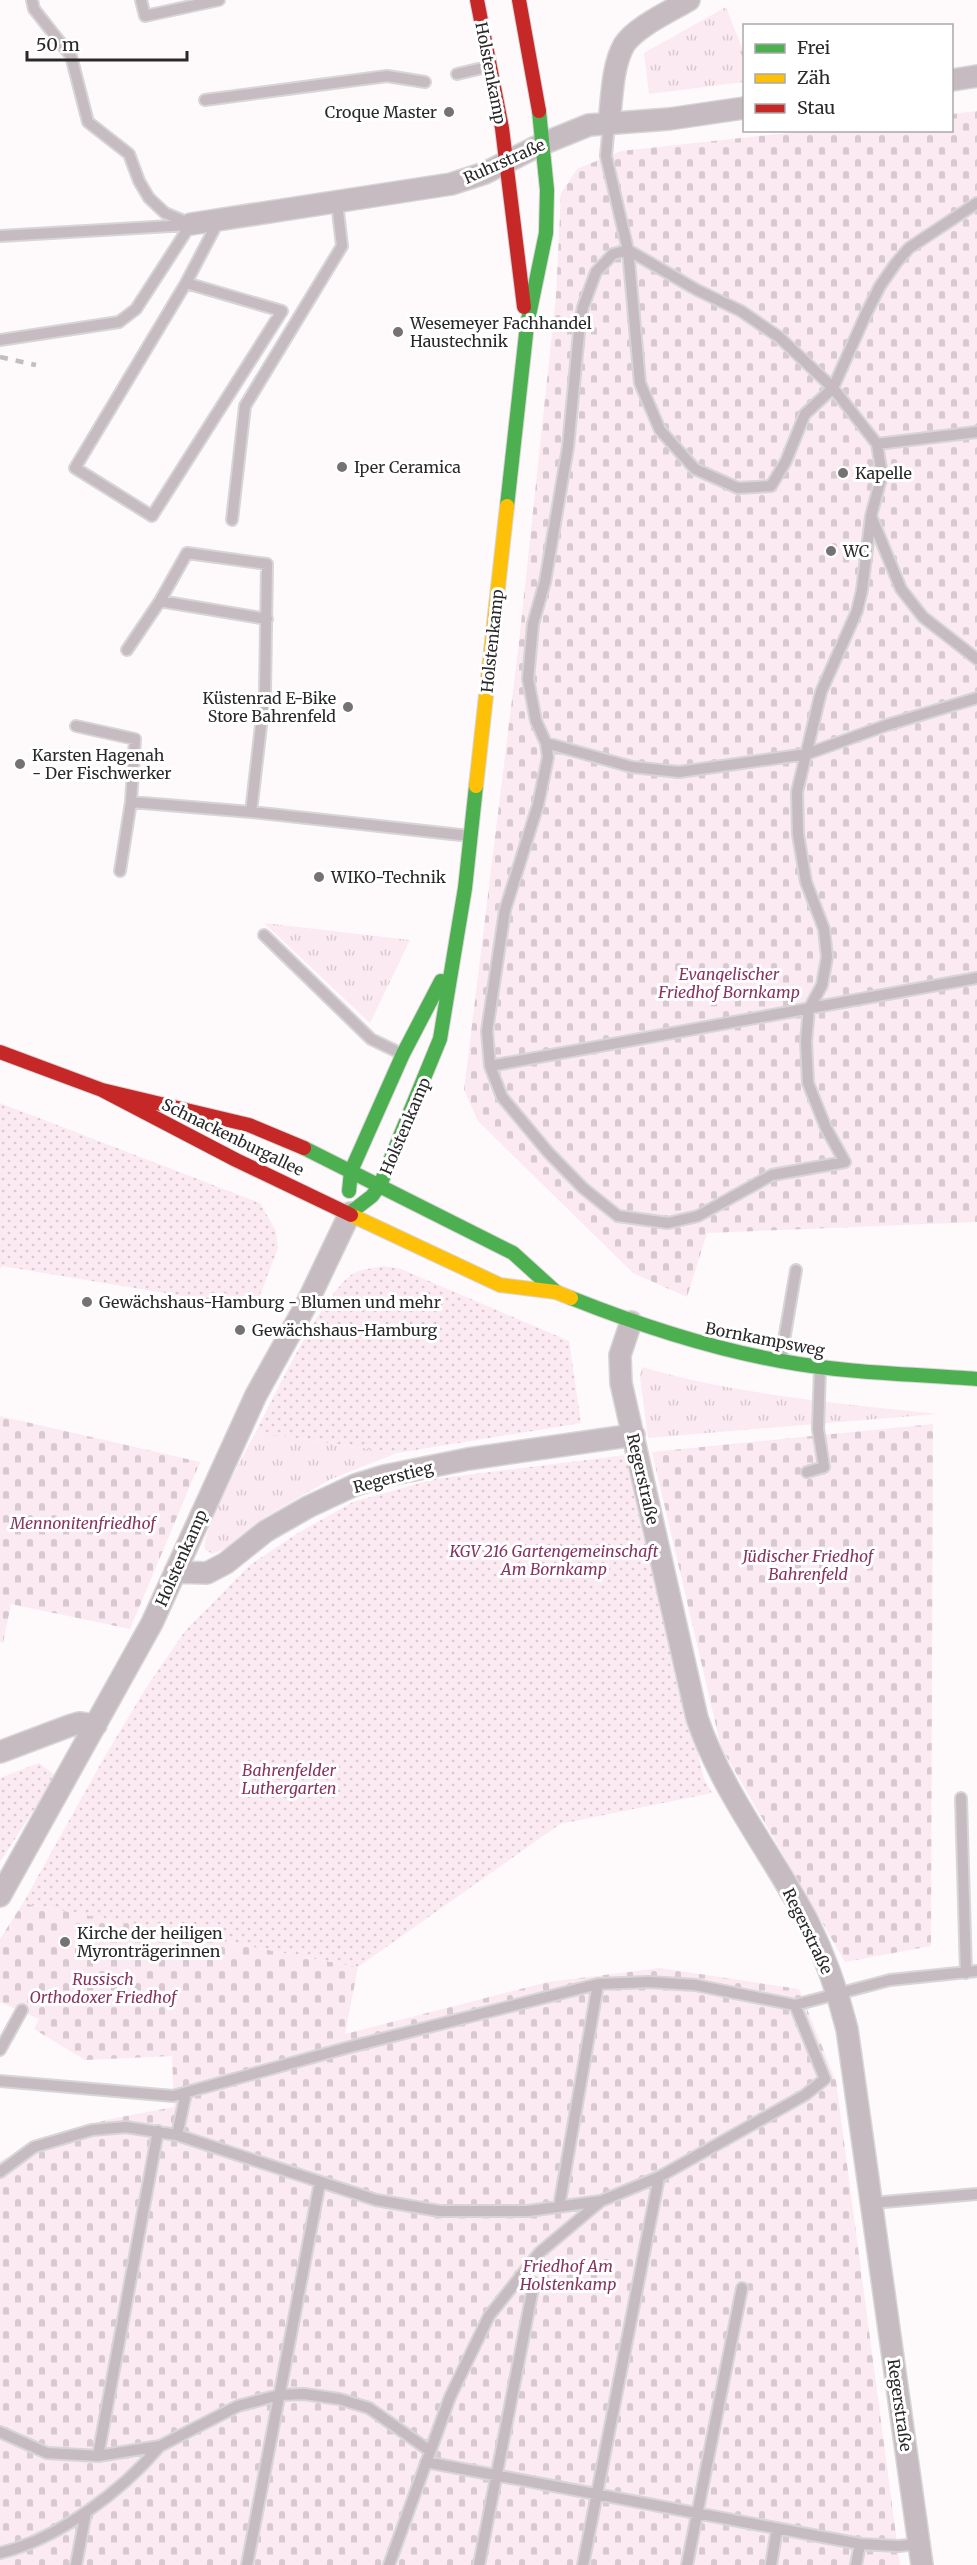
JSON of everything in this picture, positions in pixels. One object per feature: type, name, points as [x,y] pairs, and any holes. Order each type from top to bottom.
[{"type":"main road","name":"Holstenkamp","points":[[477,0],[506,162],[513,231],[527,325]]},
{"type":"main road","name":"Holstenkamp","points":[[350,1213],[372,1196],[380,1185],[440,1039],[465,888],[527,325],[546,233],[547,190],[536,86],[519,0]]},
{"type":"main road","name":"Holstenkamp","points":[[350,1213],[351,1171],[403,1054],[453,956]]},
{"type":"main road","name":"Schnackenburgallee","points":[[0,1052],[102,1090],[249,1125],[290,1141],[380,1185]]},
{"type":"main road","name":"Schnackenburgallee","points":[[102,1090],[236,1160],[350,1213]]},
{"type":"main road","name":"Bornkampsweg","points":[[380,1185],[513,1253],[556,1292]]},
{"type":"main road","name":"Bornkampsweg","points":[[350,1213],[500,1284],[556,1292],[631,1322],[697,1342],[780,1362],[977,1379]]},
{"type":"street","points":[[609,123],[616,76],[624,45],[633,35],[689,0]]},
{"type":"street","points":[[953,80],[977,76]]},
{"type":"street","name":"Ruhrstraße","points":[[191,224],[451,184],[485,173],[574,130],[609,123],[743,108]]},
{"type":"street","name":"Holstenkamp","points":[[0,1896],[152,1623],[256,1395],[306,1305],[350,1213]]},
{"type":"street","name":"Regerstraße","points":[[631,1322],[620,1355],[621,1383],[697,1718],[709,1753],[808,1924],[838,1992],[847,2029],[922,2565]]},
{"type":"street","name":"Regerstieg","points":[[175,1572],[207,1573],[226,1563],[266,1531],[355,1485],[384,1476],[468,1459],[634,1435]]},
{"type":"street","points":[[0,1752],[79,1723],[96,1725]]},
{"type":"lane","points":[[32,0],[34,9],[71,56],[88,122],[129,154],[138,181],[149,198],[165,213],[191,224]]},
{"type":"lane","points":[[141,0],[145,16],[219,0]]},
{"type":"lane","points":[[457,74],[490,67]]},
{"type":"lane","points":[[205,100],[387,76],[425,82]]},
{"type":"lane","points":[[609,123],[606,156],[628,250],[640,382],[660,430],[691,468],[738,488],[771,486],[786,461],[805,414],[833,388],[875,295],[896,263],[909,248],[977,203]]},
{"type":"lane","points":[[232,520],[245,406],[342,246],[337,203]]},
{"type":"lane","points":[[186,283],[282,311],[152,516],[75,468],[186,283],[219,220]]},
{"type":"lane","points":[[0,236],[191,224]]},
{"type":"lane","points":[[0,340],[119,322],[136,309],[191,224]]},
{"type":"lane","points":[[628,250],[758,322],[800,355],[833,388],[877,444],[882,475],[871,516],[862,590],[857,611],[821,692],[797,792],[798,834],[806,882],[824,929],[827,957],[822,985],[809,1009],[806,1041],[808,1083],[826,1128],[846,1162],[772,1174],[698,1216],[668,1223],[618,1216],[583,1188],[548,1152],[502,1097],[490,1066],[487,1031],[505,910],[545,778],[548,758],[546,743],[536,721],[528,679],[533,624],[545,582],[568,447],[580,322],[596,272],[613,254],[628,250]]},
{"type":"lane","points":[[877,444],[977,432]]},
{"type":"lane","points":[[871,516],[901,589],[922,617],[977,659]]},
{"type":"lane","points":[[127,650],[160,601],[187,553],[267,564],[266,691],[251,812]]},
{"type":"lane","points":[[160,601],[267,619]]},
{"type":"lane","points":[[546,743],[632,767],[679,772],[807,754],[887,725],[977,698]]},
{"type":"lane","points":[[76,726],[135,739],[131,802],[120,871]]},
{"type":"lane","points":[[131,802],[251,812],[471,836]]},
{"type":"lane","points":[[264,935],[371,1039],[403,1054]]},
{"type":"lane","points":[[490,1066],[977,978]]},
{"type":"lane","points":[[780,1362],[796,1270]]},
{"type":"lane","points":[[807,1472],[824,1467],[818,1429],[820,1367]]},
{"type":"lane","points":[[0,2081],[173,2096],[346,2048],[598,1984],[648,1982],[695,1985],[795,2005],[890,1980],[971,1972],[962,1798]]},
{"type":"lane","points":[[559,2207],[598,1984]]},
{"type":"lane","points":[[0,2172],[34,2147],[92,2130],[126,2127],[177,2135],[376,2200],[439,2211],[528,2211],[601,2201],[659,2176],[805,2095],[825,2079],[795,2005]]},
{"type":"lane","points":[[0,2050],[22,2010]]},
{"type":"lane","points":[[177,2135],[186,2093]]},
{"type":"lane","points":[[98,2456],[158,2131]]},
{"type":"lane","points":[[583,2565],[659,2176]]},
{"type":"lane","points":[[247,2565],[320,2182]]},
{"type":"lane","points":[[872,2204],[977,2194]]},
{"type":"lane","points":[[389,2565],[450,2397],[489,2316],[539,2253],[601,2201]]},
{"type":"lane","points":[[479,2565],[534,2283],[520,2276]]},
{"type":"lane","points":[[687,2565],[742,2288]]},
{"type":"lane","points":[[0,2553],[17,2549],[46,2536],[86,2512],[135,2471],[160,2446],[238,2406],[279,2395],[304,2394],[339,2399],[369,2408],[430,2451]]},
{"type":"lane","points":[[1,2436],[47,2453],[72,2456],[98,2456],[160,2446]]},
{"type":"lane","points":[[426,2463],[860,2544],[898,2546],[919,2544]]},
{"type":"lane","points":[[76,2565],[86,2512]]},
{"type":"lane","points":[[771,2565],[777,2529]]},
{"type":"lane","points":[[856,2565],[860,2544]]},
{"type":"green space","points":[[726,7],[743,50],[743,82],[649,94],[644,53]]},
{"type":"green space","name":"Evangelischer Friedhof Bornkamp","points":[[977,111],[977,1222],[707,1233],[687,1297],[633,1273],[478,1121],[464,1090],[519,642],[556,296],[561,193],[577,169],[621,151],[797,132],[953,132],[953,114]]},
{"type":"green space","points":[[264,923],[410,940],[370,1023]]},
{"type":"green space","points":[[0,1103],[260,1203],[276,1231],[278,1248],[255,1308],[2,1266],[0,1269]]},
{"type":"green space","points":[[383,1266],[401,1269],[569,1341],[581,1423],[397,1453],[256,1432],[301,1345],[330,1298],[356,1272]]},
{"type":"green space","points":[[642,1367],[678,1377],[751,1391],[825,1402],[937,1414],[648,1438],[640,1377]]},
{"type":"green space","name":"Mennonitenfriedhof","points":[[0,1416],[200,1462],[130,1629],[11,1604],[3,1643],[0,1642]]},
{"type":"green space","name":"Jüdischer Friedhof Bahrenfeld","points":[[933,1424],[931,1946],[845,1962],[721,1747],[652,1452]]},
{"type":"green space","points":[[256,1432],[397,1453],[331,1479],[263,1518],[230,1547],[212,1554],[205,1549],[216,1509]]},
{"type":"green space","name":"Bahrenfelder Luthergarten","points":[[626,1455],[704,1779],[712,1793],[560,1824],[358,1967],[23,1903],[105,1756],[146,1688],[185,1631],[250,1565],[298,1533],[353,1502],[434,1479]]},
{"type":"green space","points":[[39,1763],[56,1776],[0,1862],[0,1778]]},
{"type":"green space","name":"Friedhof Am Holstenkamp","points":[[23,1903],[358,1967],[345,2034],[548,1982],[660,1968],[799,1989],[836,2081],[900,2565],[0,2565],[0,2161],[47,2137],[110,2119],[174,2107],[172,2056],[85,2060],[34,2029],[39,2019],[0,2002],[0,1939]]},
{"type":"railway","points":[[0,357],[36,365]]},
{"type":"traffic: fast","points":[[507,506],[527,325],[546,233],[547,190],[539,111]]},
{"type":"traffic: fast","points":[[350,1213],[372,1196],[380,1185],[440,1039],[465,888],[476,786]]},
{"type":"traffic: fast","points":[[349,1191],[351,1171],[403,1054],[441,981]]},
{"type":"traffic: fast","points":[[304,1148],[513,1253],[556,1292]]},
{"type":"traffic: fast","points":[[571,1298],[674,1335],[754,1356],[829,1368],[977,1379]]},
{"type":"traffic: slow","points":[[476,786],[507,506]]},
{"type":"traffic: slow","points":[[351,1215],[500,1285],[556,1292],[571,1298]]},
{"type":"traffic: jam","points":[[477,0],[502,128],[524,307]]},
{"type":"traffic: jam","points":[[519,0],[539,111]]},
{"type":"traffic: jam","points":[[0,1052],[102,1090],[249,1125],[304,1148]]},
{"type":"traffic: jam","points":[[102,1090],[236,1160],[351,1215]]},
{"type":"place","name":"Croque Master","points":[[449,112]]},
{"type":"place","name":"Wesemeyer Fachhandel Haustechnik","points":[[398,332]]},
{"type":"place","name":"Iper Ceramica","points":[[342,467]]},
{"type":"place","name":"Kapelle","points":[[843,473]]},
{"type":"place","name":"WC","points":[[831,551]]},
{"type":"place","name":"Küstenrad E-Bike Store Bahrenfeld","points":[[348,707]]},
{"type":"place","name":"Karsten Hagenah - Der Fischwerker","points":[[20,764]]},
{"type":"place","name":"WIKO-Technik","points":[[319,877]]},
{"type":"place","name":"Gewächshaus-Hamburg - Blumen und mehr","points":[[87,1302]]},
{"type":"place","name":"Gewächshaus-Hamburg","points":[[240,1330]]},
{"type":"place","name":"Kirche der heiligen Myronträgerinnen","points":[[65,1942]]},
{"type":"park label","name":"KGV 216 Gartengemeinschaft Am Bornkamp","points":[[554,1560]]},
{"type":"park label","name":"Russisch Orthodoxer Friedhof","points":[[103,1988]]}]
